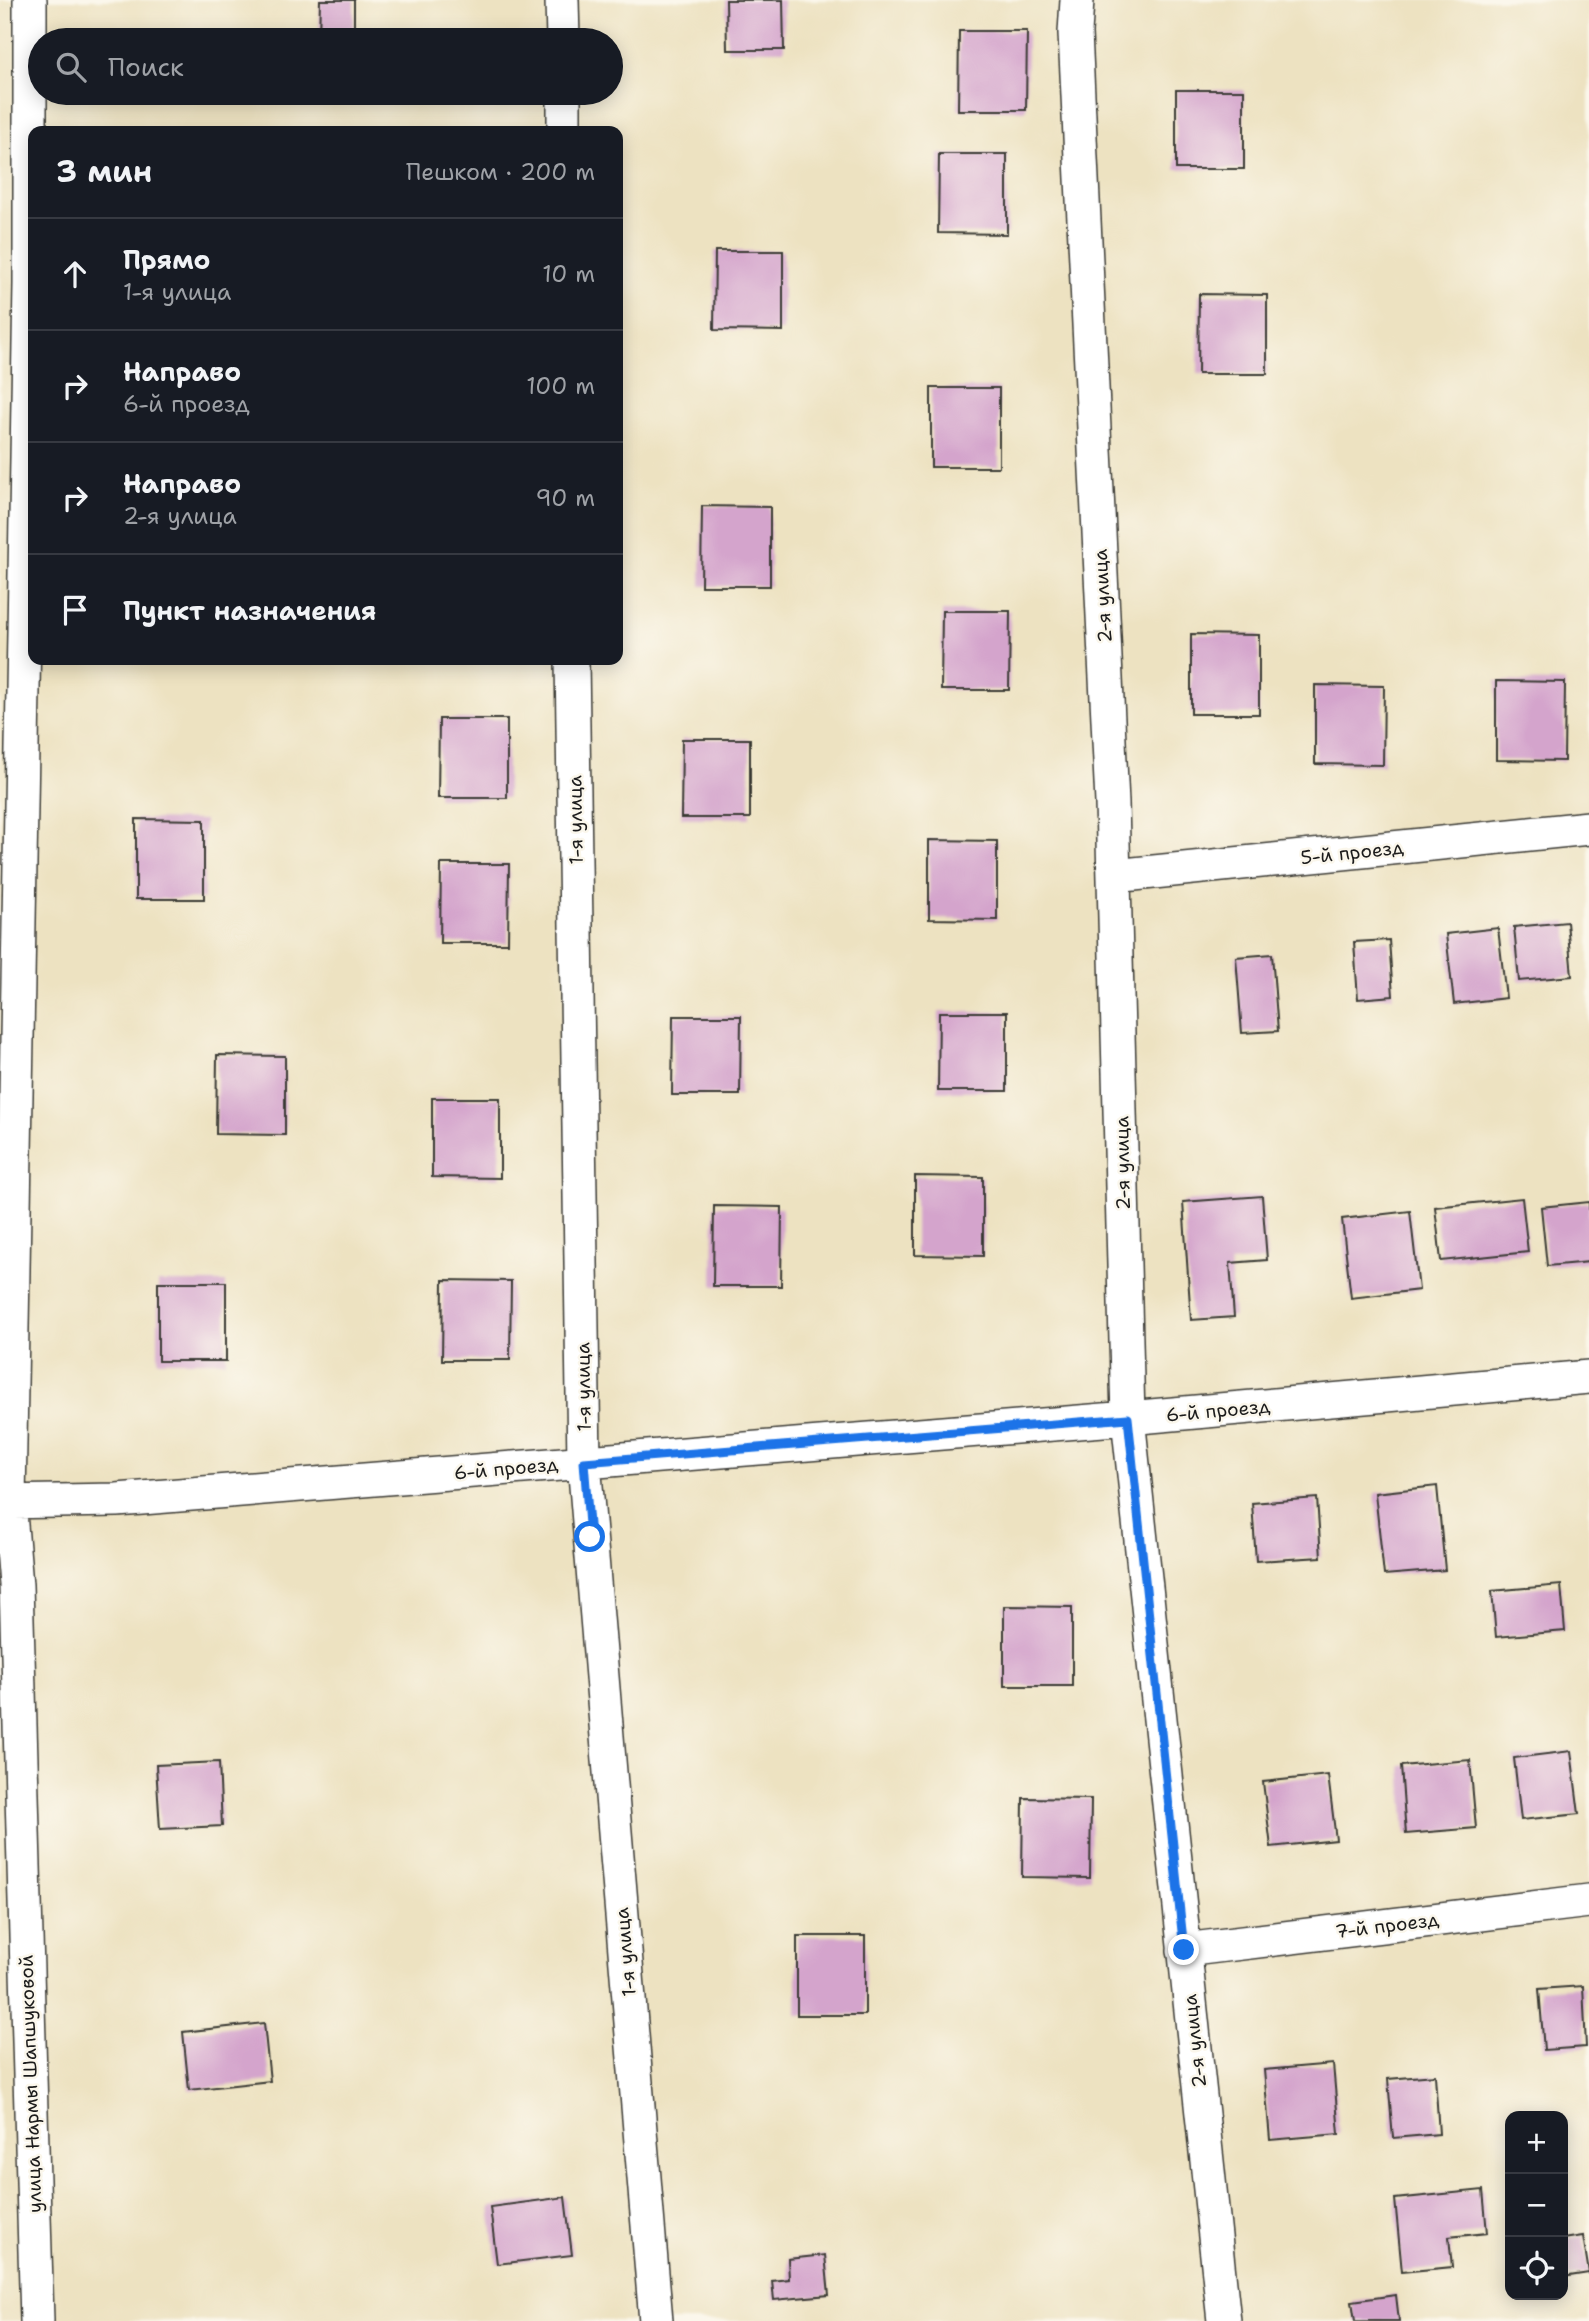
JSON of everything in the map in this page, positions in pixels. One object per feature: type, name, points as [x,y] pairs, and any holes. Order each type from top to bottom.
[{"type":"street","name":"улица Нармы Шапшуковой","points":[[30,0],[30,28]]},
{"type":"street","points":[[562,0],[563,28]]},
{"type":"street","name":"2-я улица","points":[[1077,0],[1076,47],[1114,876],[1128,1418],[1224,2321]]},
{"type":"street","name":"улица Нармы Шапшуковой","points":[[30,105],[30,126]]},
{"type":"street","points":[[564,105],[564,126]]},
{"type":"street","name":"улица Нармы Шапшуковой","points":[[28,391],[4,1501],[16,1585],[37,2321]]},
{"type":"street","name":"1-я улица","points":[[572,665],[584,1462],[656,2321]]},
{"type":"street","name":"5-й проезд","points":[[1114,876],[1589,828]]},
{"type":"street","name":"6-й проезд","points":[[4,1501],[117,1500],[1128,1418],[1589,1377]]},
{"type":"street","name":"7-й проезд","points":[[1184,1950],[1589,1901]]},
{"type":"building","points":[[320,0],[354,0],[354,28],[319,28]]},
{"type":"building","points":[[726,0],[783,0],[784,50],[727,50]]},
{"type":"building","points":[[959,31],[1027,31],[1026,110],[958,110]]},
{"type":"building","points":[[1176,90],[1244,90],[1244,169],[1176,169]]},
{"type":"building","points":[[939,154],[1007,154],[1007,234],[938,233]]},
{"type":"building","points":[[715,251],[783,251],[783,331],[714,330]]},
{"type":"building","points":[[1199,294],[1267,295],[1267,374],[1198,374]]},
{"type":"building","points":[[931,388],[999,388],[999,467],[931,467]]},
{"type":"building","points":[[702,506],[770,507],[770,586],[701,586]]},
{"type":"building","points":[[942,611],[1010,611],[1009,690],[941,690]]},
{"type":"building","points":[[1191,634],[1259,635],[1259,714],[1191,714]]},
{"type":"building","points":[[1496,681],[1565,682],[1564,761],[1496,760]]},
{"type":"building","points":[[1315,685],[1384,686],[1383,765],[1315,764]]},
{"type":"building","points":[[439,719],[507,719],[507,798],[438,798]]},
{"type":"building","points":[[682,739],[750,739],[750,818],[681,818]]},
{"type":"building","points":[[136,819],[204,820],[204,899],[136,899]]},
{"type":"building","points":[[929,840],[997,841],[997,920],[929,919]]},
{"type":"building","points":[[441,864],[509,864],[508,943],[440,943]]},
{"type":"building","points":[[1567,922],[1572,976],[1519,981],[1514,927]]},
{"type":"building","points":[[1498,928],[1506,998],[1454,1004],[1446,934]]},
{"type":"building","points":[[1389,940],[1393,996],[1358,999],[1354,942]]},
{"type":"building","points":[[1272,954],[1278,1031],[1242,1033],[1236,957]]},
{"type":"building","points":[[939,1012],[1007,1012],[1007,1091],[938,1091]]},
{"type":"building","points":[[673,1016],[741,1016],[740,1095],[672,1095]]},
{"type":"building","points":[[217,1055],[285,1056],[285,1135],[216,1134]]},
{"type":"building","points":[[432,1098],[500,1098],[500,1178],[432,1177]]},
{"type":"building","points":[[915,1176],[983,1177],[983,1256],[915,1255]]},
{"type":"building","points":[[1262,1196],[1267,1260],[1230,1263],[1234,1317],[1191,1320],[1183,1202]]},
{"type":"building","points":[[1522,1198],[1528,1252],[1441,1261],[1435,1207]]},
{"type":"building","points":[[1589,1202],[1589,1262],[1547,1266],[1541,1207]]},
{"type":"building","points":[[714,1206],[782,1207],[781,1286],[713,1286]]},
{"type":"building","points":[[1410,1211],[1419,1290],[1351,1298],[1342,1219]]},
{"type":"building","points":[[443,1280],[511,1281],[510,1360],[442,1360]]},
{"type":"building","points":[[158,1282],[226,1282],[226,1361],[158,1361]]},
{"type":"building","points":[[1437,1486],[1445,1570],[1384,1575],[1375,1493]]},
{"type":"building","points":[[1317,1498],[1321,1557],[1256,1561],[1252,1503]]},
{"type":"building","points":[[1561,1585],[1565,1631],[1496,1637],[1492,1591]]},
{"type":"building","points":[[1004,1606],[1072,1607],[1072,1686],[1004,1686]]},
{"type":"building","points":[[1571,1751],[1579,1814],[1521,1820],[1514,1758]]},
{"type":"building","points":[[1470,1760],[1476,1828],[1406,1834],[1401,1766]]},
{"type":"building","points":[[219,1762],[222,1826],[160,1829],[156,1765]]},
{"type":"building","points":[[1328,1775],[1336,1840],[1271,1847],[1263,1782]]},
{"type":"building","points":[[1023,1798],[1091,1799],[1090,1878],[1022,1877]]},
{"type":"building","points":[[797,1936],[865,1936],[865,2015],[797,2015]]},
{"type":"building","points":[[1583,1986],[1586,2047],[1544,2050],[1539,1989]]},
{"type":"building","points":[[264,2023],[270,2081],[189,2090],[183,2032]]},
{"type":"building","points":[[1333,2064],[1339,2134],[1270,2140],[1264,2070]]},
{"type":"building","points":[[1435,2075],[1439,2134],[1393,2138],[1388,2079]]},
{"type":"building","points":[[1483,2190],[1487,2233],[1449,2237],[1452,2267],[1402,2272],[1395,2199]]},
{"type":"building","points":[[565,2197],[572,2255],[497,2264],[490,2207]]},
{"type":"building","points":[[1583,2236],[1589,2273],[1568,2276],[1568,2238]]},
{"type":"building","points":[[825,2255],[829,2295],[774,2300],[772,2281],[789,2279],[788,2259]]},
{"type":"building","points":[[1396,2295],[1399,2321],[1355,2321],[1352,2301]]},
{"type":"route","points":[[590,1537],[584,1462],[1128,1418],[1184,1950]]}]
